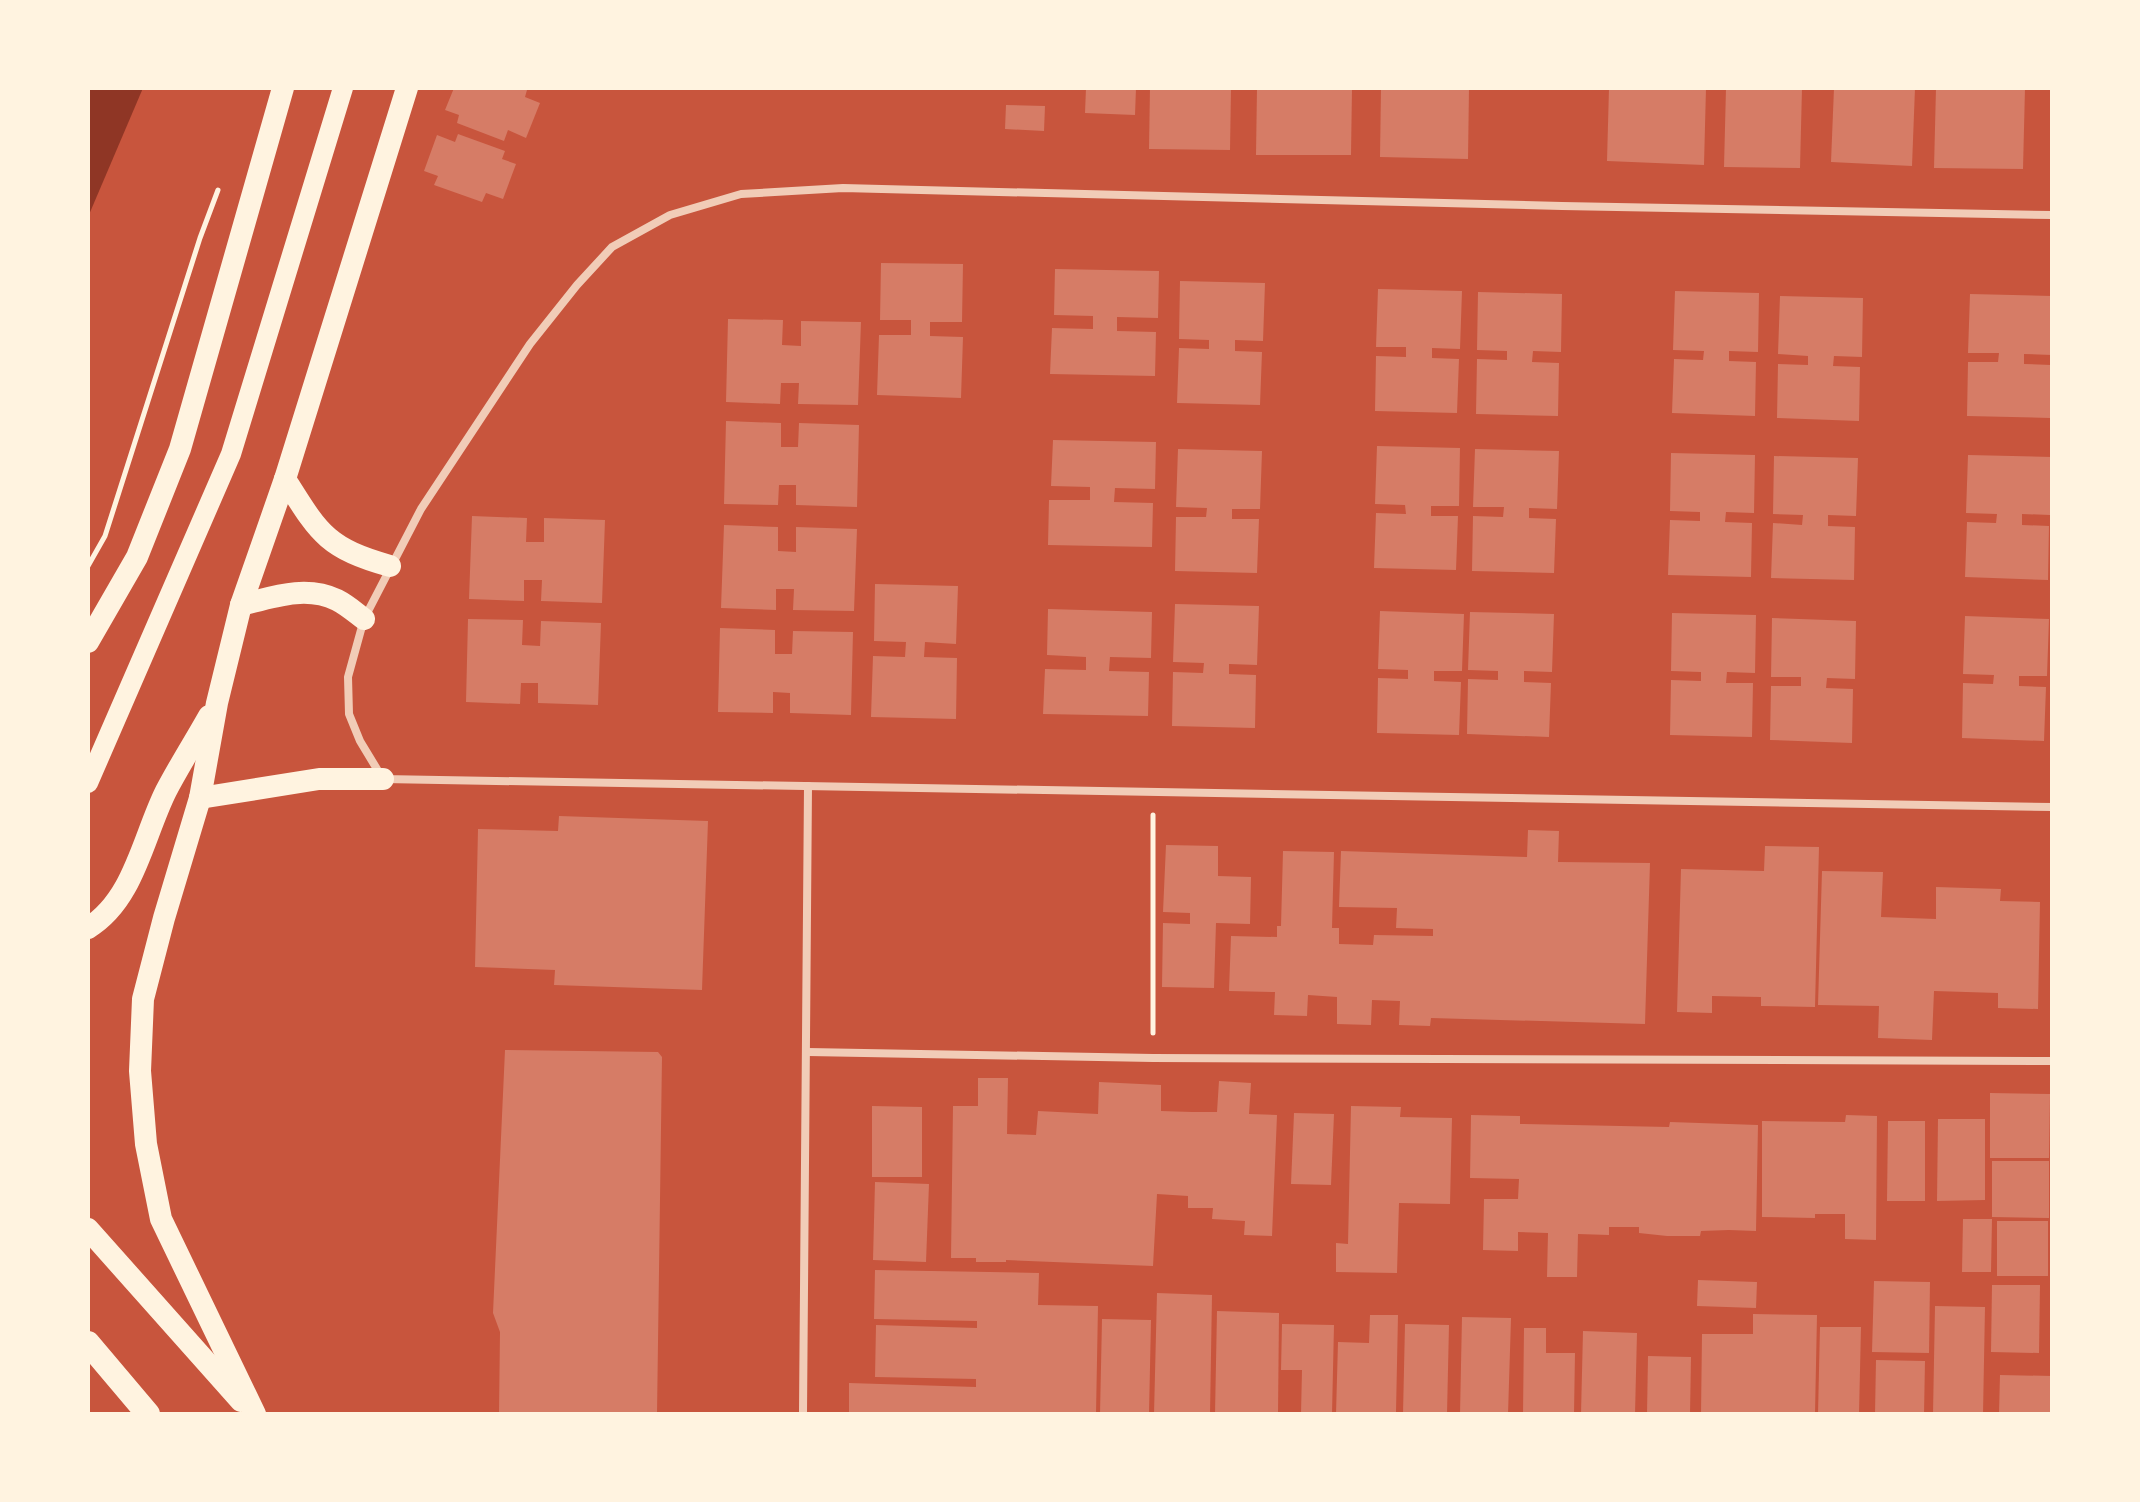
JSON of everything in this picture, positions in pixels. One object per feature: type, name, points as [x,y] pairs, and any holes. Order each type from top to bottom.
[{"type":"highway","points":[[88,642],[137,557],[180,449],[283,88]]},
{"type":"highway","points":[[254,1414],[161,1219],[146,1144],[140,1071],[143,999],[200,798],[217,703],[241,605],[285,479],[407,88]]},
{"type":"highway","points":[[285,479],[317,530],[333,544],[357,557],[390,566]]},
{"type":"highway","points":[[241,605],[289,593],[313,593],[337,600],[364,619]]},
{"type":"highway","points":[[88,928],[103,919],[125,889],[166,792],[217,703]]},
{"type":"highway","points":[[200,798],[319,779],[383,779]]},
{"type":"highway","points":[[88,1229],[254,1414]]},
{"type":"highway","points":[[88,1343],[148,1414]]},
{"type":"main road","points":[[88,783],[231,454],[343,88]]},
{"type":"street","points":[[2052,215],[843,188],[741,194],[670,215],[612,247],[530,344],[421,509],[364,619],[348,677],[349,714],[360,741],[383,779],[2052,807]]},
{"type":"street","points":[[803,1414],[808,786]]},
{"type":"street","points":[[808,1052],[1153,1058],[2052,1061]]},
{"type":"path","points":[[1153,792],[1153,1058]]},
{"type":"shaded area","points":[[88,88],[143,88],[88,217]]},
{"type":"building","points":[[454,88],[527,90],[525,97],[540,103],[526,138],[508,130],[504,141],[457,123],[459,115],[445,110]]},
{"type":"building","points":[[1086,88],[1136,88],[1135,115],[1085,113]]},
{"type":"building","points":[[1150,88],[1231,88],[1230,150],[1149,149]]},
{"type":"building","points":[[1257,88],[1352,88],[1351,155],[1256,155]]},
{"type":"building","points":[[1381,88],[1469,88],[1468,159],[1380,157]]},
{"type":"building","points":[[1609,88],[1706,88],[1704,165],[1607,161]]},
{"type":"building","points":[[1726,88],[1802,88],[1800,168],[1724,167]]},
{"type":"building","points":[[1834,88],[1915,88],[1912,166],[1831,162]]},
{"type":"building","points":[[1936,88],[2025,88],[2023,169],[1934,168]]},
{"type":"building","points":[[1006,105],[1045,106],[1044,131],[1005,129]]},
{"type":"building","points":[[458,134],[505,151],[502,159],[516,164],[503,199],[486,193],[482,202],[434,185],[438,176],[424,171],[437,135],[455,142]]},
{"type":"building","points":[[881,263],[963,264],[962,322],[930,322],[930,336],[963,337],[961,398],[877,395],[879,335],[911,335],[911,320],[880,320]]},
{"type":"building","points":[[1055,269],[1159,271],[1158,318],[1117,317],[1117,331],[1156,332],[1155,376],[1050,374],[1052,328],[1093,329],[1093,316],[1054,315]]},
{"type":"building","points":[[1180,281],[1265,283],[1263,341],[1235,340],[1235,351],[1262,352],[1260,405],[1177,403],[1179,348],[1209,349],[1209,340],[1179,339]]},
{"type":"building","points":[[1378,289],[1462,291],[1460,349],[1432,348],[1432,358],[1459,359],[1457,413],[1375,411],[1376,356],[1406,357],[1406,347],[1376,347]]},
{"type":"building","points":[[1675,291],[1759,293],[1758,352],[1729,351],[1729,361],[1756,362],[1755,416],[1672,413],[1674,359],[1703,360],[1704,351],[1673,350]]},
{"type":"building","points":[[1478,292],[1562,294],[1561,352],[1533,351],[1532,362],[1559,363],[1558,416],[1476,414],[1477,359],[1507,360],[1507,351],[1477,350]]},
{"type":"building","points":[[1970,294],[2052,296],[2052,355],[2024,354],[2024,364],[2051,365],[2050,418],[1967,416],[1968,362],[1998,362],[1999,353],[1968,353]]},
{"type":"building","points":[[1780,296],[1863,298],[1862,357],[1834,356],[1833,366],[1860,367],[1859,421],[1777,418],[1778,364],[1808,365],[1808,356],[1778,354]]},
{"type":"building","points":[[728,319],[783,320],[782,345],[801,346],[801,321],[861,322],[858,405],[798,404],[799,383],[781,383],[780,404],[726,402]]},
{"type":"building","points":[[726,421],[781,423],[781,447],[798,447],[799,423],[859,425],[857,507],[796,505],[796,485],[779,485],[778,505],[724,504]]},
{"type":"building","points":[[1053,440],[1156,442],[1155,489],[1115,488],[1114,502],[1153,503],[1152,547],[1048,545],[1049,500],[1090,500],[1090,487],[1051,486]]},
{"type":"building","points":[[1377,446],[1460,448],[1459,506],[1431,506],[1431,516],[1458,516],[1456,570],[1374,568],[1376,513],[1406,514],[1405,505],[1375,504]]},
{"type":"building","points":[[1178,449],[1262,451],[1260,509],[1232,509],[1232,519],[1259,519],[1257,573],[1175,571],[1176,517],[1206,517],[1207,508],[1176,507]]},
{"type":"building","points":[[1475,449],[1559,451],[1557,509],[1529,508],[1529,518],[1556,519],[1554,573],[1472,571],[1473,516],[1503,517],[1504,507],[1473,507]]},
{"type":"building","points":[[1671,453],[1755,455],[1754,513],[1726,512],[1725,522],[1752,523],[1751,577],[1668,575],[1670,520],[1700,521],[1700,512],[1670,511]]},
{"type":"building","points":[[1968,455],[2052,457],[2050,515],[2022,514],[2022,525],[2049,526],[2048,580],[1965,577],[1967,522],[1996,523],[1997,514],[1966,513]]},
{"type":"building","points":[[1774,456],[1858,458],[1856,516],[1828,515],[1828,526],[1855,527],[1854,580],[1771,578],[1773,523],[1802,525],[1803,515],[1773,514]]},
{"type":"building","points":[[472,516],[527,518],[526,542],[544,542],[544,518],[605,520],[602,603],[541,601],[542,580],[524,580],[524,601],[469,599]]},
{"type":"building","points":[[724,525],[778,527],[778,551],[796,552],[796,527],[857,529],[854,611],[793,610],[794,589],[776,589],[776,610],[721,608]]},
{"type":"building","points":[[875,584],[958,586],[956,644],[925,642],[924,657],[957,658],[956,719],[871,717],[873,656],[905,657],[906,642],[874,641]]},
{"type":"building","points":[[1175,604],[1259,606],[1257,665],[1229,664],[1229,674],[1256,675],[1255,728],[1172,726],[1173,672],[1203,673],[1204,663],[1173,662]]},
{"type":"building","points":[[1048,609],[1152,612],[1151,658],[1110,657],[1109,671],[1149,672],[1148,716],[1043,714],[1045,669],[1086,670],[1086,657],[1047,655]]},
{"type":"building","points":[[1380,611],[1464,614],[1462,671],[1434,671],[1434,681],[1461,682],[1459,735],[1377,733],[1378,678],[1408,679],[1408,670],[1378,669]]},
{"type":"building","points":[[1470,612],[1554,614],[1552,672],[1524,671],[1524,682],[1551,683],[1549,737],[1467,734],[1468,679],[1498,680],[1498,671],[1468,670]]},
{"type":"building","points":[[1672,613],[1756,615],[1755,673],[1727,672],[1726,683],[1753,683],[1752,737],[1670,735],[1671,680],[1701,681],[1701,672],[1671,671]]},
{"type":"building","points":[[1965,616],[2049,619],[2047,676],[2019,676],[2019,686],[2046,687],[2044,741],[1962,738],[1963,683],[1993,684],[1994,675],[1963,674]]},
{"type":"building","points":[[1772,618],[1856,621],[1855,679],[1827,678],[1826,688],[1853,689],[1852,743],[1770,740],[1771,686],[1801,686],[1801,677],[1771,677]]},
{"type":"building","points":[[468,619],[523,620],[522,645],[540,646],[541,621],[601,623],[598,705],[538,703],[538,683],[521,683],[520,704],[466,702]]},
{"type":"building","points":[[720,628],[775,630],[775,654],[792,654],[793,631],[853,632],[851,715],[790,713],[790,693],[773,692],[773,713],[718,712]]},
{"type":"building","points":[[559,816],[708,821],[702,990],[554,985],[555,970],[475,967],[478,829],[558,831]]},
{"type":"building","points":[[1528,830],[1559,831],[1558,862],[1650,863],[1645,1024],[1431,1018],[1430,1026],[1399,1025],[1400,1001],[1372,1000],[1371,1025],[1337,1024],[1337,997],[1308,995],[1307,1016],[1274,1015],[1275,992],[1229,991],[1231,936],[1277,937],[1277,926],[1281,926],[1283,851],[1334,852],[1332,928],[1339,928],[1339,944],[1373,945],[1374,935],[1433,936],[1433,929],[1396,928],[1397,908],[1339,907],[1341,851],[1527,857]]},
{"type":"building","points":[[1166,845],[1218,846],[1218,876],[1251,877],[1250,924],[1216,923],[1214,988],[1162,987],[1163,923],[1190,924],[1190,913],[1163,912]]},
{"type":"building","points":[[1765,846],[1819,847],[1815,1007],[1761,1006],[1761,997],[1712,996],[1712,1013],[1677,1012],[1681,869],[1764,871]]},
{"type":"building","points":[[1822,871],[1883,872],[1881,917],[1936,919],[1936,887],[2001,889],[2000,901],[2040,902],[2038,1009],[1998,1008],[1998,993],[1934,991],[1932,1040],[1878,1038],[1879,1006],[1818,1005]]},
{"type":"building","points":[[505,1050],[658,1052],[662,1057],[657,1414],[499,1414],[500,1332],[493,1313]]},
{"type":"building","points":[[978,1078],[1008,1078],[1007,1134],[1036,1135],[1038,1111],[1098,1114],[1099,1082],[1161,1085],[1161,1111],[1192,1112],[1217,1112],[1219,1081],[1251,1083],[1249,1114],[1277,1115],[1272,1236],[1244,1235],[1245,1221],[1212,1219],[1213,1208],[1188,1208],[1188,1196],[1157,1194],[1153,1266],[1006,1260],[976,1262],[976,1258],[951,1258],[953,1106],[978,1106]]},
{"type":"building","points":[[1990,1093],[2050,1094],[2049,1158],[1990,1158]]},
{"type":"building","points":[[872,1106],[922,1107],[922,1177],[872,1177]]},
{"type":"building","points":[[1351,1106],[1401,1107],[1400,1117],[1452,1118],[1450,1204],[1399,1203],[1397,1273],[1336,1272],[1336,1243],[1348,1244]]},
{"type":"building","points":[[1294,1113],[1334,1114],[1331,1185],[1291,1184]]},
{"type":"building","points":[[1471,1115],[1520,1116],[1520,1124],[1669,1127],[1670,1122],[1758,1125],[1756,1231],[1701,1231],[1700,1236],[1667,1236],[1639,1233],[1639,1227],[1609,1227],[1609,1235],[1578,1234],[1577,1277],[1547,1277],[1548,1233],[1518,1232],[1518,1251],[1483,1250],[1484,1199],[1518,1199],[1519,1179],[1470,1178]]},
{"type":"building","points":[[1846,1115],[1877,1116],[1876,1240],[1845,1239],[1845,1214],[1815,1214],[1815,1218],[1762,1217],[1762,1121],[1845,1122]]},
{"type":"building","points":[[1938,1119],[1985,1119],[1985,1200],[1937,1201]]},
{"type":"building","points":[[1888,1121],[1925,1121],[1925,1201],[1887,1201]]},
{"type":"building","points":[[1992,1161],[2049,1161],[2049,1218],[1992,1217]]},
{"type":"building","points":[[875,1182],[929,1184],[926,1262],[873,1260]]},
{"type":"building","points":[[1963,1219],[1992,1219],[1991,1272],[1962,1272]]},
{"type":"building","points":[[1997,1221],[2048,1221],[2048,1276],[1997,1276]]},
{"type":"building","points":[[875,1270],[1039,1273],[1038,1305],[1098,1306],[1096,1414],[849,1414],[849,1383],[976,1387],[976,1379],[875,1377],[876,1325],[977,1328],[977,1321],[874,1319]]},
{"type":"building","points":[[1698,1280],[1757,1282],[1756,1308],[1697,1306]]},
{"type":"building","points":[[1874,1281],[1930,1282],[1929,1353],[1872,1352]]},
{"type":"building","points":[[1992,1285],[2040,1285],[2039,1353],[1991,1352]]},
{"type":"building","points":[[1157,1293],[1212,1295],[1210,1414],[1154,1414]]},
{"type":"building","points":[[1935,1306],[1985,1307],[1983,1414],[1933,1414]]},
{"type":"building","points":[[1217,1311],[1279,1313],[1278,1413],[1215,1414]]},
{"type":"building","points":[[1753,1314],[1817,1315],[1815,1414],[1701,1414],[1702,1334],[1753,1334]]},
{"type":"building","points":[[1370,1315],[1398,1315],[1396,1412],[1336,1414],[1338,1342],[1369,1343]]},
{"type":"building","points":[[1462,1317],[1511,1318],[1508,1414],[1460,1414]]},
{"type":"building","points":[[1102,1319],[1151,1320],[1149,1414],[1100,1414]]},
{"type":"building","points":[[1282,1324],[1334,1325],[1332,1414],[1301,1414],[1302,1370],[1281,1370]]},
{"type":"building","points":[[1405,1324],[1449,1325],[1447,1414],[1403,1414]]},
{"type":"building","points":[[1820,1327],[1861,1327],[1859,1414],[1818,1414]]},
{"type":"building","points":[[1524,1328],[1546,1328],[1546,1353],[1575,1353],[1574,1414],[1523,1414]]},
{"type":"building","points":[[1583,1331],[1637,1333],[1635,1414],[1581,1414]]},
{"type":"building","points":[[1648,1356],[1691,1357],[1690,1414],[1647,1414]]},
{"type":"building","points":[[1876,1360],[1925,1361],[1924,1414],[1875,1414]]},
{"type":"building","points":[[2000,1375],[2052,1376],[2052,1414],[1999,1414]]}]
